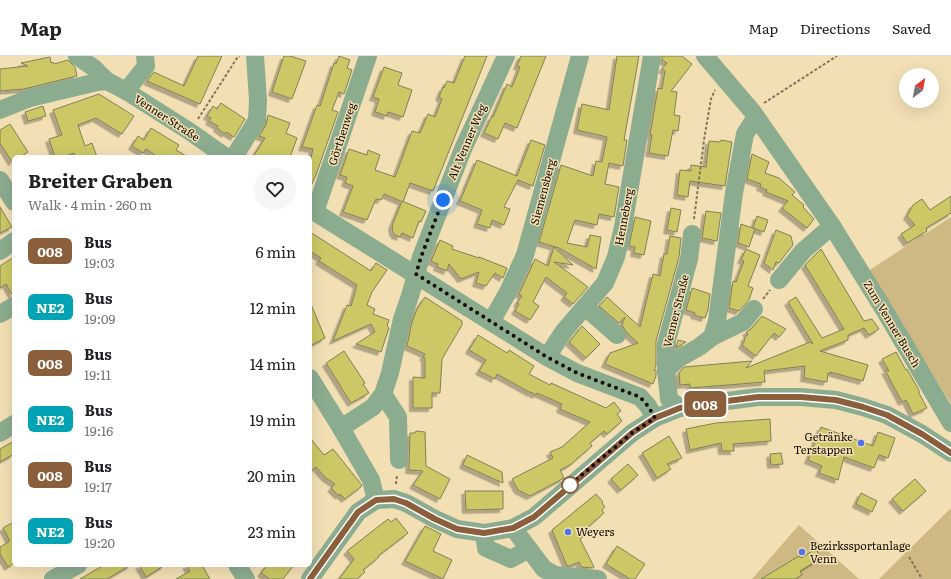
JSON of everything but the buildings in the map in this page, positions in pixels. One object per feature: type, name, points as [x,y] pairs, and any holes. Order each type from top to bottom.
[{"type":"street","name":"Venner Straße","points":[[77,56],[94,68],[107,81],[126,91],[189,131],[223,155]]},
{"type":"street","points":[[126,91],[146,66],[145,56]]},
{"type":"street","points":[[235,155],[257,120],[258,100],[255,56]]},
{"type":"street","name":"Görthenweg","points":[[313,211],[368,56]]},
{"type":"street","name":"Alt Venner Weg","points":[[416,274],[421,257],[464,149],[506,56]]},
{"type":"street","name":"Siemensberg","points":[[491,322],[508,292],[525,255],[580,56]]},
{"type":"street","name":"Henneberg","points":[[547,357],[564,331],[605,283],[616,257],[624,227],[652,56]]},
{"type":"street","name":"Zum Venner Busch","points":[[706,56],[754,114],[832,226],[883,308],[951,423]]},
{"type":"street","points":[[0,110],[30,98],[107,81]]},
{"type":"street","points":[[712,338],[717,321],[734,193],[744,134],[754,114]]},
{"type":"street","points":[[0,180],[12,199]]},
{"type":"street","points":[[313,211],[547,357],[577,373],[640,397],[648,406],[655,418]]},
{"type":"street","points":[[779,280],[803,251],[832,226]]},
{"type":"street","name":"Venner Straße","points":[[680,408],[669,399],[666,370],[666,344],[689,259],[692,234]]},
{"type":"street","points":[[0,250],[12,242]]},
{"type":"street","points":[[341,428],[373,407],[384,394],[402,319],[416,274]]},
{"type":"street","points":[[0,314],[12,307]]},
{"type":"street","points":[[585,307],[617,335]]},
{"type":"street","points":[[666,370],[678,359],[712,338],[743,322],[754,309]]},
{"type":"street","points":[[312,381],[371,480],[385,499]]},
{"type":"street","points":[[384,394],[398,417],[399,460]]},
{"type":"street","points":[[310,579],[358,512],[385,499],[406,503],[457,529],[484,533],[513,528],[534,517],[632,433],[655,418],[680,408],[758,397],[801,397],[836,400],[887,415],[922,434],[951,453]]},
{"type":"street","points":[[0,432],[12,425]]},
{"type":"street","points":[[513,528],[544,569],[555,577],[598,579]]},
{"type":"street","points":[[484,533],[486,548],[511,559],[529,549]]},
{"type":"street","points":[[53,579],[74,567]]},
{"type":"street","points":[[238,567],[246,579]]},
{"type":"path","points":[[189,131],[237,58],[244,56]]},
{"type":"path","points":[[754,114],[837,56]]},
{"type":"path","points":[[692,234],[704,140],[711,99],[720,74]]},
{"type":"path","points":[[754,309],[779,280]]},
{"type":"path","points":[[385,499],[399,460]]},
{"type":"path","points":[[910,557],[922,579]]},
{"type":"shaded area","points":[[951,217],[951,404],[868,271]]},
{"type":"shaded area","points":[[951,508],[951,579],[879,579]]},
{"type":"shaded area","name":"Bezirkssportanlage Venn","points":[[799,525],[859,579],[752,579]]},
{"type":"bus line","name":"008","points":[[310,579],[358,512],[376,500],[394,499],[406,503],[457,529],[484,533],[498,532],[513,528],[534,517],[632,433],[655,418],[680,408],[758,397],[801,397],[836,400],[887,415],[922,434],[951,453]]},
{"type":"place","name":"Getränke Terstappen","points":[[861,443]]},
{"type":"place","name":"Weyers","points":[[568,532]]},
{"type":"place","name":"Bezirkssportanlage Venn","points":[[802,552]]},
{"type":"route","points":[[443,200],[416,274],[547,357],[577,373],[640,397],[648,406],[655,418],[632,433],[566,488],[570,485]]}]
